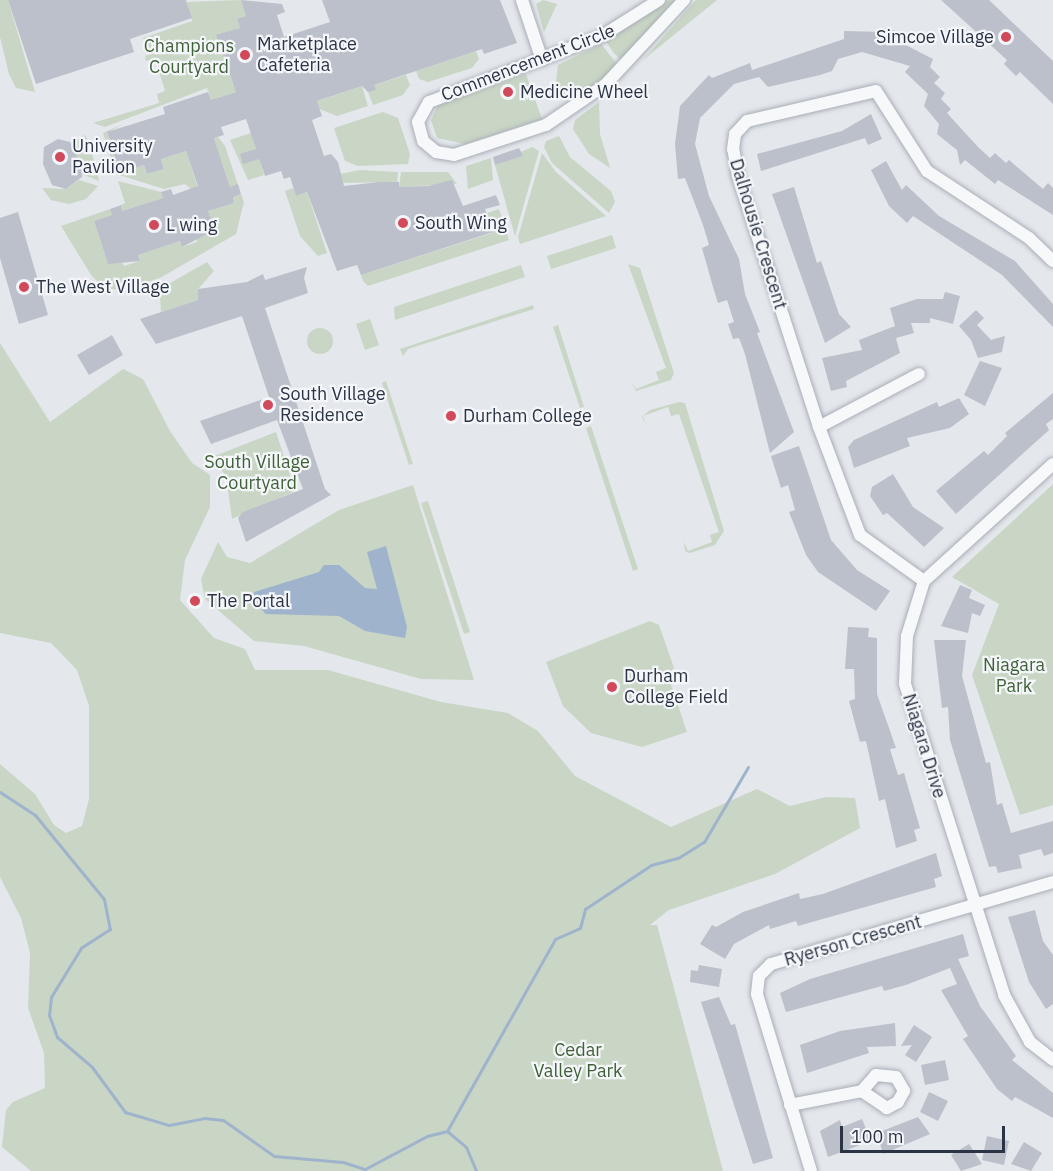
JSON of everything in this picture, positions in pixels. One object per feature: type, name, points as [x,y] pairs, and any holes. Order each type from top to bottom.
[{"type":"street","points":[[522,0],[542,60]]},
{"type":"street","name":"Commencement Circle","points":[[659,0],[620,28],[429,102],[418,122],[423,141],[435,152],[454,155],[546,125],[606,84],[684,0]]},
{"type":"street","name":"Dalhousie Crescent","points":[[924,581],[860,535],[819,427],[738,176],[733,149],[735,134],[747,121],[876,91],[927,171],[1029,238],[1053,261]]},
{"type":"street","points":[[819,427],[919,374]]},
{"type":"street","points":[[924,581],[1053,464]]},
{"type":"street","name":"Niagara Drive","points":[[924,581],[907,636],[905,684],[1004,995],[1030,1042],[1053,1060]]},
{"type":"street","name":"Ryerson Crescent","points":[[811,1171],[757,994],[759,976],[771,964],[1053,882]]},
{"type":"street","points":[[790,1106],[862,1091]]},
{"type":"green space","points":[[0,0],[8,0],[35,92],[16,88],[9,74],[0,37]]},
{"type":"green space","name":"Champions Courtyard","points":[[241,0],[246,16],[237,19],[240,28],[217,36],[233,84],[254,77],[257,85],[211,100],[207,88],[105,127],[93,123],[159,103],[157,94],[165,91],[155,58],[146,61],[145,56],[153,53],[143,38],[192,21],[187,2]]},
{"type":"green space","points":[[543,0],[557,4],[544,32],[536,4]]},
{"type":"green space","points":[[667,0],[675,0],[621,60],[606,41]]},
{"type":"green space","points":[[696,0],[717,0],[643,60]]},
{"type":"green space","points":[[601,44],[617,64],[590,92],[579,98],[563,95],[556,81],[558,65]]},
{"type":"green space","points":[[476,51],[479,59],[472,68],[428,82],[419,79],[416,71]]},
{"type":"green space","points":[[526,74],[542,119],[465,144],[437,138],[431,120],[438,105]]},
{"type":"green space","points":[[406,75],[410,85],[403,95],[373,105],[368,92],[374,85]]},
{"type":"green space","points":[[362,86],[368,106],[337,116],[317,108],[315,102]]},
{"type":"green space","points":[[599,102],[600,134],[610,168],[589,154],[573,129],[575,120]]},
{"type":"green space","points":[[383,112],[398,118],[410,154],[408,164],[358,166],[345,161],[334,128]]},
{"type":"green space","points":[[123,124],[107,133],[120,173],[144,165],[147,174],[164,169],[161,159],[186,151],[201,197],[185,184],[164,189],[116,174],[103,133]]},
{"type":"green space","points":[[251,133],[264,175],[248,180],[230,140]]},
{"type":"green space","points":[[85,135],[99,181],[82,174],[71,143]]},
{"type":"green space","points":[[559,136],[570,157],[611,191],[615,202],[609,213],[552,163],[544,147],[546,141]]},
{"type":"green space","points":[[218,137],[225,146],[238,185],[230,187],[214,138]]},
{"type":"green space","points":[[532,147],[539,151],[515,236],[495,165],[522,156],[521,152]]},
{"type":"green space","points":[[542,153],[556,172],[606,216],[520,244],[518,237]]},
{"type":"green space","points":[[491,158],[493,180],[468,189],[466,166]]},
{"type":"green space","points":[[360,170],[398,172],[397,182],[338,183],[335,175]]},
{"type":"green space","points":[[401,172],[448,172],[457,184],[399,187]]},
{"type":"green space","points":[[79,180],[98,186],[86,199],[69,204],[51,200],[42,188],[66,189]]},
{"type":"green space","points":[[118,181],[161,192],[163,198],[122,211],[121,205],[125,203]]},
{"type":"green space","points":[[293,188],[296,196],[307,192],[327,253],[318,256],[300,236],[285,191]]},
{"type":"green space","points":[[241,194],[244,202],[236,234],[160,278],[120,290],[104,288],[91,275],[61,226],[110,209],[112,215],[94,221],[108,264],[121,260],[124,266],[140,261],[138,255],[180,241],[182,247],[197,242],[196,236],[215,230],[208,211],[234,203],[233,197]]},
{"type":"green space","points":[[499,209],[509,240],[368,286],[363,281],[361,275],[492,233],[487,213]]},
{"type":"green space","points":[[612,235],[616,248],[551,269],[547,256]]},
{"type":"green space","points":[[207,262],[214,271],[198,289],[198,300],[161,312],[160,297],[165,286]]},
{"type":"green space","points":[[628,264],[640,268],[674,373],[671,380],[636,391],[631,382],[636,389],[659,380],[656,372],[666,368]]},
{"type":"green space","points":[[521,265],[525,277],[395,320],[394,307]]},
{"type":"green space","points":[[533,305],[534,309],[408,349],[403,356],[400,349]]},
{"type":"green space","points":[[370,319],[379,345],[365,350],[356,324]]},
{"type":"green space","points":[[558,325],[584,407],[580,408],[553,327]]},
{"type":"green space","points":[[320,328],[329,332],[333,341],[329,350],[320,354],[311,350],[307,341],[311,332]]},
{"type":"green space","name":"Cedar Valley Park","points":[[0,343],[50,422],[123,369],[143,379],[170,431],[192,463],[210,475],[210,507],[185,560],[180,600],[214,638],[245,649],[255,670],[328,670],[441,702],[508,713],[538,731],[575,776],[671,827],[757,789],[790,806],[826,797],[855,798],[860,828],[775,874],[669,910],[650,925],[657,925],[723,1171],[31,1171],[2,1147],[6,1110],[13,1102],[45,1088],[44,1053],[28,1008],[30,953],[21,918],[0,877],[0,764],[35,794],[54,825],[66,833],[82,826],[89,799],[89,706],[77,670],[51,643],[0,633]]},
{"type":"green space","points":[[386,381],[413,464],[409,465],[382,383]]},
{"type":"green space","points":[[679,402],[685,403],[724,531],[715,545],[690,553],[685,551],[684,542],[688,551],[712,542],[710,535],[719,532],[679,414],[671,416],[668,407],[643,416],[650,410]]},
{"type":"green space","points":[[591,426],[638,569],[633,571],[586,428]]},
{"type":"green space","name":"South Village Courtyard","points":[[276,432],[295,491],[232,519],[226,476],[212,457]]},
{"type":"green space","name":"Niagara Park","points":[[1053,484],[1053,805],[1020,815],[972,675],[999,604],[952,577]]},
{"type":"green space","points":[[413,485],[474,680],[421,679],[304,646],[254,641],[205,599],[201,579],[218,542],[227,557],[250,563],[339,510]]},
{"type":"green space","points":[[428,501],[470,632],[464,634],[421,503]]},
{"type":"green space","name":"Durham College Field","points":[[650,621],[659,625],[674,668],[669,679],[687,732],[642,747],[591,733],[563,706],[546,662]]},
{"type":"water","points":[[386,546],[407,627],[405,638],[365,631],[339,616],[266,614],[254,602],[254,592],[319,572],[324,565],[339,565],[365,588],[377,589],[367,552]]},
{"type":"building","points":[[8,0],[186,0],[192,18],[130,39],[134,52],[36,84]]},
{"type":"building","points":[[241,0],[282,4],[285,12],[277,15],[284,37],[330,22],[322,0],[500,0],[517,43],[484,54],[482,49],[374,85],[376,90],[368,92],[362,86],[317,101],[322,116],[312,120],[324,156],[331,154],[338,162],[344,186],[399,182],[399,187],[428,186],[452,180],[463,206],[496,195],[500,205],[485,209],[493,232],[361,275],[357,265],[337,271],[307,192],[296,196],[290,177],[284,179],[281,171],[265,176],[259,159],[243,164],[240,154],[256,149],[246,119],[221,127],[224,135],[214,138],[230,187],[238,184],[241,194],[233,197],[234,203],[208,211],[215,230],[182,247],[180,241],[138,255],[140,261],[108,264],[94,221],[112,215],[110,209],[121,205],[122,211],[163,198],[161,192],[171,189],[173,195],[198,186],[186,151],[161,159],[164,169],[147,174],[144,165],[120,173],[107,132],[165,114],[163,107],[208,92],[211,100],[236,92],[216,35],[240,28],[237,19],[246,16]]},
{"type":"building","name":"Simcoe Village","points":[[941,0],[989,0],[1053,61],[1053,104],[1020,72],[1016,76],[1004,64],[1007,60]]},
{"type":"building","points":[[885,28],[897,31],[894,39],[933,59],[930,67],[940,77],[934,83],[945,93],[941,99],[951,109],[947,113],[978,147],[990,158],[995,153],[1006,163],[1009,160],[1043,189],[1048,183],[1053,188],[1053,215],[998,180],[995,184],[965,160],[960,165],[957,150],[937,134],[939,124],[924,106],[928,94],[905,72],[910,66],[862,52],[838,59],[832,71],[820,75],[768,87],[759,77],[734,84],[700,118],[695,144],[709,196],[739,259],[745,294],[760,332],[757,333],[794,432],[770,453],[745,354],[739,338],[733,339],[728,324],[734,322],[727,300],[718,303],[713,287],[702,248],[709,245],[703,225],[685,178],[678,179],[675,144],[680,106],[709,75],[712,78],[750,63],[752,70],[844,39],[844,31],[883,32]]},
{"type":"building","points":[[871,114],[882,139],[868,145],[865,138],[761,171],[757,154],[842,131]]},
{"type":"building","name":"University Pavilion","points":[[58,139],[70,142],[81,166],[82,177],[66,189],[52,185],[43,164],[44,147]]},
{"type":"building","points":[[519,148],[523,156],[495,165],[493,157]]},
{"type":"building","points":[[886,161],[902,190],[906,185],[939,216],[1015,261],[1053,304],[1053,327],[1002,275],[913,216],[907,223],[889,206],[871,170]]},
{"type":"building","points":[[794,187],[817,263],[821,261],[839,314],[851,327],[825,343],[772,194]]},
{"type":"building","name":"The West Village","points":[[18,212],[48,315],[19,324],[0,258],[0,218]]},
{"type":"building","name":"South Village Residence","points":[[307,267],[304,278],[308,293],[265,308],[325,489],[331,495],[246,542],[238,518],[243,512],[303,489],[277,420],[211,444],[200,421],[269,397],[242,316],[156,344],[140,319],[198,300],[198,289],[247,282],[263,274],[265,280]]},
{"type":"building","points":[[945,292],[960,296],[953,324],[930,318],[930,323],[911,323],[914,333],[896,338],[900,353],[846,381],[847,387],[831,391],[822,358],[862,350],[859,340],[895,326],[890,308],[917,299],[943,299]]},
{"type":"building","points":[[976,310],[984,318],[977,325],[991,340],[1005,336],[1002,352],[978,358],[971,340],[959,326]]},
{"type":"building","points":[[112,335],[123,355],[89,375],[77,355]]},
{"type":"building","points":[[980,361],[1002,368],[985,406],[964,395]]},
{"type":"building","points":[[1053,393],[1053,419],[1046,424],[1049,430],[956,514],[936,491],[984,451],[988,455],[1007,436],[1005,433]]},
{"type":"building","points":[[959,398],[969,414],[950,428],[907,438],[910,446],[854,468],[848,447],[854,440],[937,402],[939,407]]},
{"type":"building","points":[[799,446],[831,540],[857,570],[890,591],[876,611],[818,572],[806,555],[789,512],[795,510],[788,485],[781,488],[771,456]]},
{"type":"building","points":[[893,474],[913,507],[944,528],[924,547],[887,513],[883,515],[870,496],[872,487]]},
{"type":"building","points":[[960,585],[972,590],[969,598],[985,605],[980,616],[972,613],[968,633],[941,626]]},
{"type":"building","points":[[848,627],[869,628],[868,637],[877,638],[877,694],[896,748],[890,749],[898,775],[904,773],[920,828],[914,830],[917,841],[896,848],[885,799],[879,801],[866,741],[860,742],[849,701],[855,699],[854,669],[845,669]]},
{"type":"building","points":[[934,640],[966,640],[962,676],[986,763],[990,762],[997,805],[1002,803],[1011,833],[1053,821],[1053,853],[1044,856],[1041,849],[1019,855],[1022,868],[998,873],[996,866],[989,867],[950,740],[948,707],[942,708]]},
{"type":"building","points":[[936,853],[942,876],[934,879],[936,887],[798,926],[796,921],[770,929],[769,925],[734,944],[725,959],[700,944],[712,925],[716,927],[743,912],[799,893],[800,899],[823,894]]},
{"type":"building","points":[[1035,910],[1043,941],[1053,955],[1053,1004],[1046,1009],[1029,982],[1008,917]]},
{"type":"building","points":[[963,934],[969,956],[958,959],[980,1006],[1016,1056],[1012,1060],[1053,1093],[1053,1118],[1015,1097],[1012,1101],[997,1089],[963,1039],[968,1036],[941,990],[957,984],[950,968],[884,991],[882,986],[786,1012],[780,993],[810,979]]},
{"type":"building","points":[[699,965],[722,969],[719,987],[690,982],[691,970],[698,971]]},
{"type":"building","points":[[719,997],[731,1025],[735,1024],[773,1158],[753,1164],[701,1002]]},
{"type":"building","points":[[895,1023],[896,1046],[867,1047],[869,1053],[807,1073],[800,1045],[840,1031]]},
{"type":"building","points":[[914,1025],[932,1037],[916,1062],[905,1055],[912,1045],[901,1046]]},
{"type":"building","points":[[945,1060],[949,1080],[925,1085],[921,1065]]},
{"type":"building","points":[[929,1092],[948,1101],[938,1121],[920,1112]]},
{"type":"building","points":[[918,1117],[930,1134],[883,1154],[877,1133]]},
{"type":"building","points":[[862,1119],[871,1141],[828,1157],[820,1131],[840,1120],[842,1127]]},
{"type":"building","points":[[987,1136],[1009,1141],[1004,1165],[982,1160]]},
{"type":"building","points":[[1024,1142],[1042,1153],[1031,1171],[1011,1164]]},
{"type":"building","points":[[969,1144],[982,1164],[961,1171],[951,1155]]},
{"type":"waterway","points":[[447,1131],[555,939],[580,928],[585,909],[651,865],[678,858],[704,842],[748,767]]},
{"type":"waterway","points":[[0,792],[35,815],[104,899],[110,929],[81,948],[51,997],[49,1015],[57,1037],[92,1067],[125,1112],[169,1125],[204,1118],[223,1120],[274,1156],[343,1162],[365,1169],[427,1136],[447,1131]]},
{"type":"waterway","points":[[447,1131],[466,1147],[476,1171]]},
{"type":"place","name":"Simcoe Village","points":[[1006,37]]},
{"type":"place","name":"Marketplace Cafeteria","points":[[245,55]]},
{"type":"place","name":"Medicine Wheel","points":[[508,92]]},
{"type":"place","name":"University Pavilion","points":[[60,157]]},
{"type":"place","name":"South Wing","points":[[403,223]]},
{"type":"place","name":"L wing","points":[[154,225]]},
{"type":"place","name":"The West Village","points":[[24,287]]},
{"type":"place","name":"South Village Residence","points":[[268,405]]},
{"type":"place","name":"Durham College","points":[[451,416]]},
{"type":"place","name":"The Portal","points":[[195,601]]},
{"type":"place","name":"Durham College Field","points":[[612,687]]}]
